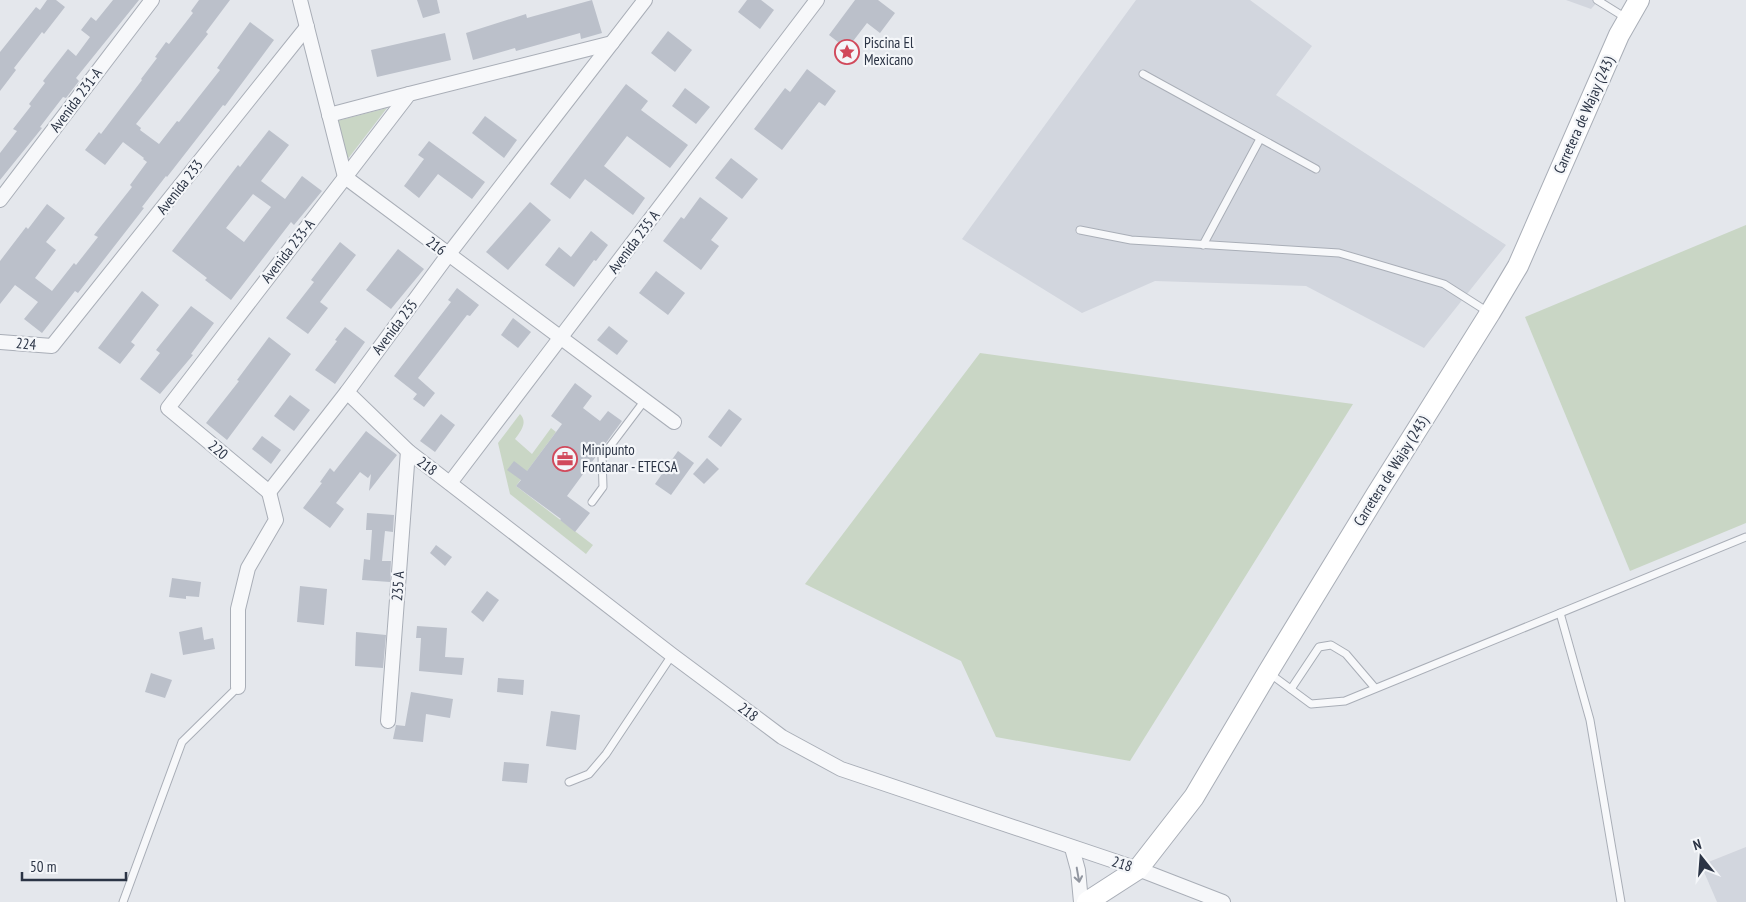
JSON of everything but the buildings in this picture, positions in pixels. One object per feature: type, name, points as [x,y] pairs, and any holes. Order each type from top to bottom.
[{"type":"main road","name":"Carretera de Wajay (243)","points":[[1088,902],[1138,869],[1194,797],[1376,494],[1490,313],[1518,266],[1619,35],[1639,0]]},
{"type":"street","name":"Avenida 231-A","points":[[0,200],[152,0]]},
{"type":"street","points":[[300,0],[345,177]]},
{"type":"street","name":"Avenida 235","points":[[269,492],[347,392],[448,255],[645,0]]},
{"type":"street","name":"Avenida 235 A","points":[[450,483],[817,0]]},
{"type":"street","name":"Avenida 233","points":[[52,346],[307,27]]},
{"type":"street","points":[[329,115],[612,43]]},
{"type":"street","name":"Avenida 233-A","points":[[168,408],[409,94]]},
{"type":"street","name":"216","points":[[345,177],[674,422]]},
{"type":"street","name":"224","points":[[0,342],[52,346]]},
{"type":"street","name":"218","points":[[347,392],[408,451],[672,655],[782,737],[841,769],[1138,869],[1223,902]]},
{"type":"street","name":"220","points":[[168,408],[269,492]]},
{"type":"street","name":"235 A","points":[[388,721],[408,451]]},
{"type":"street","points":[[238,687],[238,609],[248,568],[276,520],[269,492]]},
{"type":"street","points":[[1072,848],[1078,870],[1081,902]]},
{"type":"lane","points":[[1597,0],[1628,20]]},
{"type":"lane","points":[[1143,74],[1316,169]]},
{"type":"lane","points":[[1203,245],[1260,139]]},
{"type":"lane","points":[[1080,230],[1132,240],[1339,253],[1444,284],[1490,313]]},
{"type":"lane","points":[[592,502],[603,487],[602,457],[645,400]]},
{"type":"lane","points":[[1268,672],[1311,704],[1344,701],[1746,537]]},
{"type":"lane","points":[[1560,613],[1590,720],[1621,902]]},
{"type":"lane","points":[[1291,689],[1319,647],[1331,645],[1346,654],[1374,688]]},
{"type":"lane","points":[[569,782],[589,774],[606,754],[672,655]]},
{"type":"lane","points":[[123,902],[182,742],[238,687]]},
{"type":"shaded area","points":[[1136,0],[1250,0],[1312,46],[1276,95],[1506,245],[1424,348],[1306,286],[1155,281],[1082,313],[962,239]]},
{"type":"shaded area","points":[[1566,0],[1599,0],[1591,9]]},
{"type":"shaded area","points":[[1746,847],[1746,902],[1717,902],[1701,865]]},
{"type":"green space","points":[[387,108],[347,160],[337,121]]},
{"type":"green space","points":[[1746,225],[1746,523],[1630,571],[1525,317]]},
{"type":"green space","points":[[980,353],[1353,404],[1130,761],[996,737],[961,661],[805,584]]},
{"type":"green space","points":[[520,414],[524,423],[515,439],[532,454],[551,428],[556,432],[516,486],[593,545],[586,554],[510,494],[498,443]]},
{"type":"place","name":"Piscina El Mexicano","points":[[847,52]]},
{"type":"place","name":"Minipunto Fontanar - ETECSA","points":[[565,459]]}]
